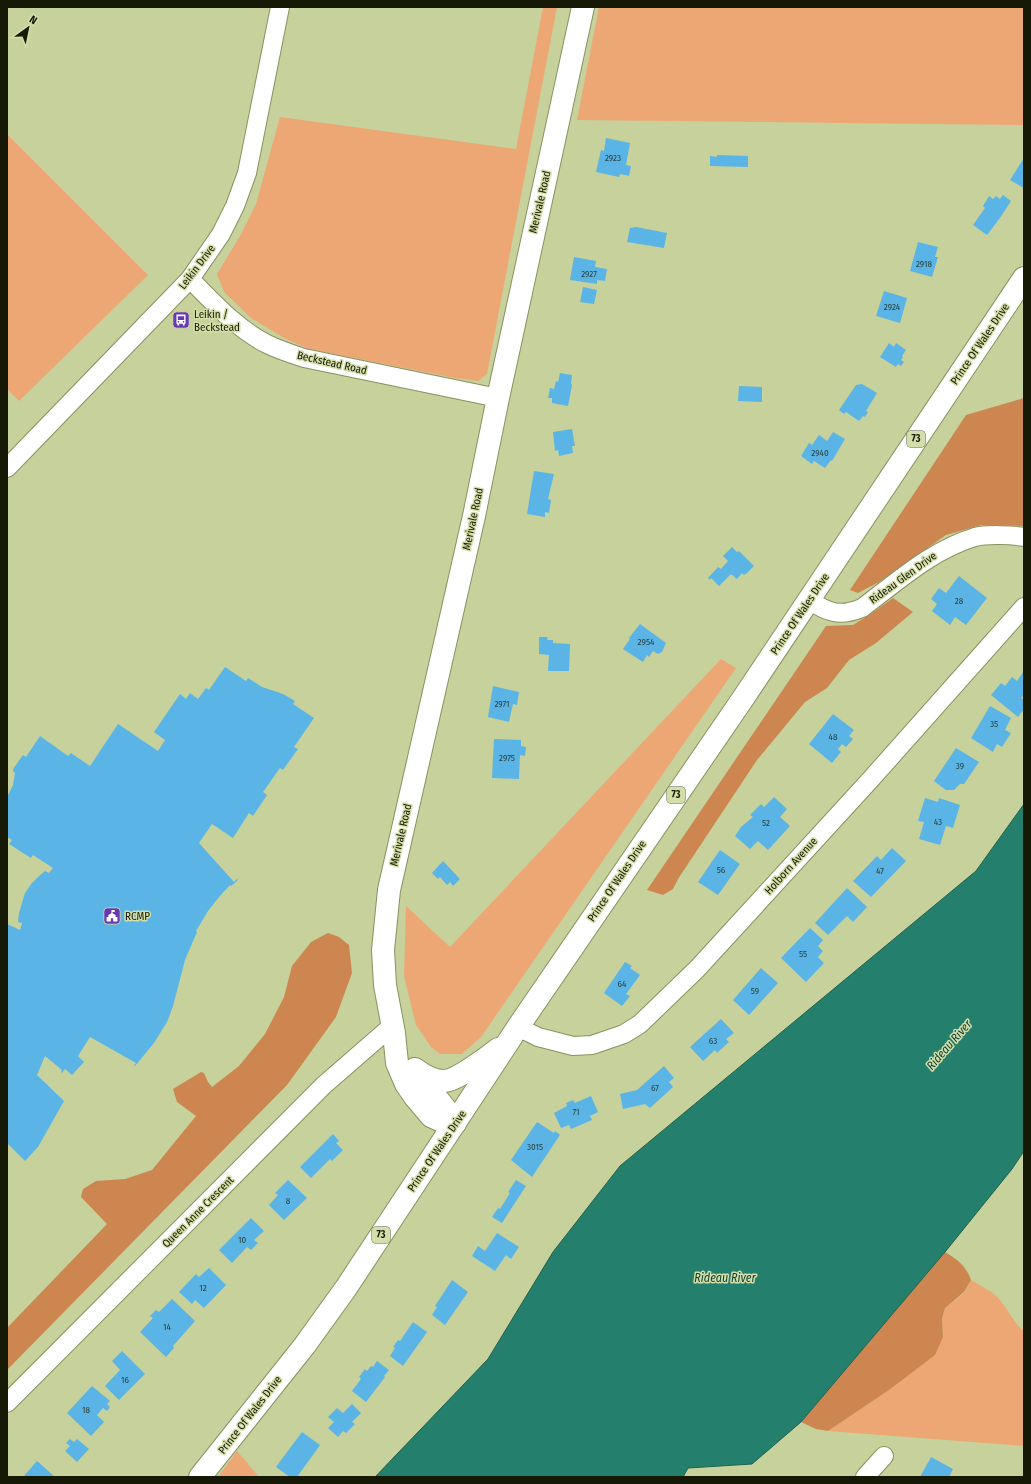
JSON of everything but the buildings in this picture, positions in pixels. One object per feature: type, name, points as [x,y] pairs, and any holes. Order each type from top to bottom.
[{"type":"main road","name":"Merivale Road","points":[[455,1122],[444,1122],[431,1116],[415,1097],[397,1063],[393,1029],[385,985],[383,950],[389,890],[474,516],[498,398],[583,7]]},
{"type":"main road","name":"Prince Of Wales Drive","points":[[200,1477],[305,1345],[346,1288],[514,1032],[744,697],[1024,278]]},
{"type":"main road","name":"Merivale Road","points":[[393,1029],[407,1051],[415,1069],[427,1087],[447,1109],[455,1122]]},
{"type":"main road","points":[[415,1069],[428,1077],[448,1081],[483,1060],[514,1032]]},
{"type":"street","name":"Leikin Drive","points":[[7,468],[190,279],[221,234],[236,206],[242,190],[255,134],[280,7]]},
{"type":"street","name":"Beckstead Road","points":[[190,279],[217,306],[252,336],[283,351],[304,358],[498,398]]},
{"type":"street","name":"Rideau Glen Drive","points":[[809,600],[823,609],[834,613],[844,613],[862,608],[920,564],[946,548],[977,536],[1024,537]]},
{"type":"street","name":"Holborn Avenue","points":[[514,1032],[573,1046],[592,1045],[624,1034],[640,1024],[697,969],[866,784],[1024,607]]},
{"type":"street","name":"Queen Anne Crescent","points":[[7,1403],[324,1086],[393,1029]]},
{"type":"street","points":[[865,1477],[884,1456]]},
{"type":"shaded area","points":[[543,7],[557,7],[487,374],[478,381],[455,378],[309,349],[286,339],[251,318],[224,292],[217,274],[240,236],[256,204],[280,117],[516,149]]},
{"type":"shaded area","points":[[599,7],[1024,7],[1024,125],[577,120]]},
{"type":"shaded area","points":[[7,134],[148,275],[19,401],[7,389]]},
{"type":"shaded area","points":[[1024,398],[1024,526],[981,525],[946,535],[879,582],[858,593],[850,590],[966,415]]},
{"type":"shaded area","points":[[893,598],[913,612],[876,643],[849,660],[827,688],[805,702],[757,760],[678,879],[673,889],[663,895],[647,890],[826,626],[853,625]]},
{"type":"shaded area","points":[[721,659],[736,668],[481,1037],[462,1054],[440,1054],[431,1047],[416,1025],[404,976],[406,906],[450,947]]},
{"type":"shaded area","points":[[328,933],[339,937],[349,945],[352,973],[336,1017],[287,1085],[7,1370],[7,1328],[107,1224],[81,1197],[83,1189],[96,1181],[125,1179],[152,1170],[196,1116],[177,1102],[173,1089],[201,1072],[204,1073],[212,1087],[239,1066],[265,1034],[284,997],[292,966],[311,942]]},
{"type":"shaded area","points":[[945,1252],[961,1264],[967,1271],[971,1280],[964,1292],[945,1308],[942,1319],[943,1337],[935,1355],[889,1390],[828,1431],[816,1429],[801,1422]]},
{"type":"shaded area","points":[[971,1280],[995,1295],[1020,1328],[1024,1331],[1024,1446],[828,1431],[889,1390],[910,1373],[943,1337],[942,1319],[945,1308],[964,1293]]},
{"type":"shaded area","points":[[237,1451],[259,1477],[218,1477]]},
{"type":"water","name":"Rideau River","points":[[1024,804],[1024,1151],[1012,1169],[945,1252],[801,1422],[752,1464],[688,1468],[683,1477],[375,1477],[488,1359],[553,1252],[620,1166],[976,871]]},
{"type":"place","name":"Leikin / Beckstead","points":[[181,320]]},
{"type":"place","name":"RCMP","points":[[112,916]]}]
